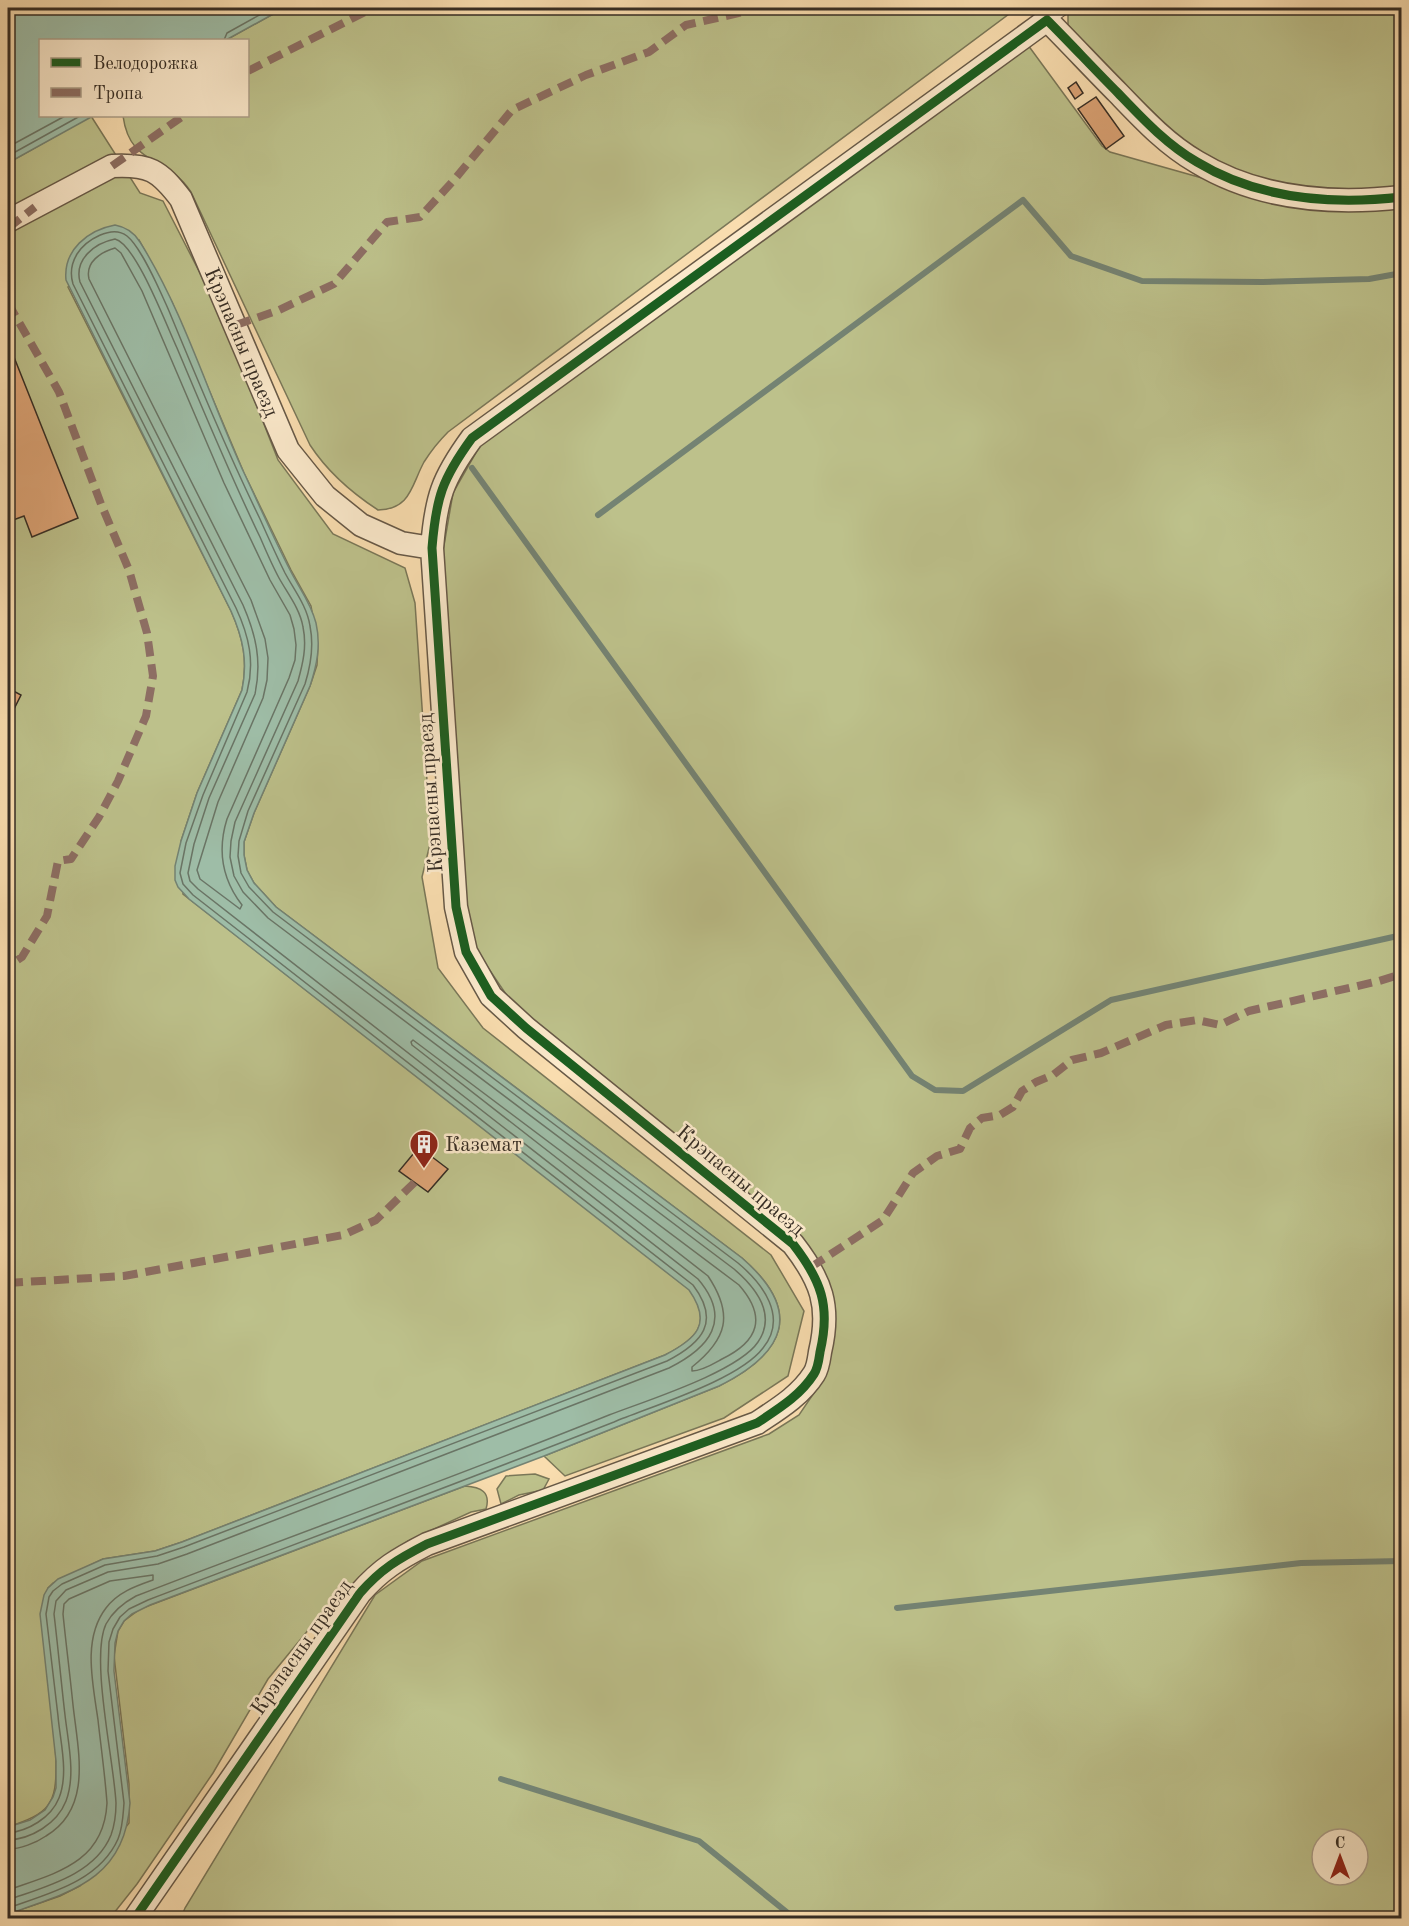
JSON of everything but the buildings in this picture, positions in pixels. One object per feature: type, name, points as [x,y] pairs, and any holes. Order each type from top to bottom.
[{"type":"street","points":[[432,548],[434,519],[440,491],[453,464],[472,438],[1056,14],[1149,125],[1172,145],[1222,176],[1279,194],[1307,198],[1334,201],[1401,197]]},
{"type":"street","name":"Крэпасны праезд","points":[[8,221],[112,166],[130,165],[150,170],[166,178],[181,199],[288,450],[326,496],[361,525],[401,543],[432,548],[456,907],[466,952],[492,996],[526,1028],[793,1244],[811,1267],[820,1288],[824,1308],[823,1341],[815,1372],[787,1403],[758,1423],[427,1544],[376,1575],[360,1593],[135,1918]]},
{"type":"street","points":[[152,1918],[162,1877]]},
{"type":"green space","points":[[284,8],[1017,8],[448,432],[424,462],[404,501],[389,509],[378,510],[341,481],[310,445],[191,192],[171,171],[141,152],[133,144],[127,132],[123,117],[249,117],[249,39],[228,39]]},
{"type":"green space","points":[[1072,8],[1401,8],[1401,185],[1389,188],[1314,191],[1274,184],[1218,163],[1179,137],[1086,47],[1068,25],[1068,11]]},
{"type":"green space","points":[[1025,41],[1102,146],[1110,152],[1202,178],[1260,198],[1401,205],[1401,1918],[181,1918],[375,1595],[422,1561],[769,1434],[799,1415],[816,1390],[830,1292],[810,1248],[516,1009],[476,950],[459,890],[442,557],[453,493],[481,444]]},
{"type":"green space","points":[[92,117],[140,193],[163,201],[220,312],[278,460],[333,534],[405,568],[415,603],[431,840],[422,877],[438,968],[483,1028],[771,1255],[804,1311],[788,1376],[724,1418],[565,1476],[544,1456],[719,1386],[741,1373],[759,1360],[772,1345],[778,1330],[779,1314],[774,1296],[762,1278],[742,1258],[276,907],[254,883],[247,870],[244,842],[254,813],[310,686],[317,665],[318,645],[311,606],[244,473],[172,302],[139,240],[68,287],[231,611],[239,631],[244,659],[242,690],[197,793],[181,841],[183,894],[690,1290],[697,1302],[700,1321],[693,1336],[665,1355],[182,1542],[155,1551],[103,1559],[53,1583],[48,1588],[56,1761],[55,1788],[48,1806],[41,1812],[8,1827],[8,163]]},
{"type":"green space","points":[[535,1474],[549,1479],[543,1490],[519,1495],[501,1504],[497,1489],[506,1476]]},
{"type":"green space","points":[[465,1486],[480,1489],[486,1495],[486,1509],[471,1512],[408,1541],[386,1556],[323,1612],[268,1679],[213,1773],[137,1884],[110,1918],[8,1918],[8,1914],[60,1896],[80,1886],[129,1823],[129,1784],[114,1656],[118,1631],[124,1621],[140,1609]]},
{"type":"water","points":[[20,8],[284,8],[228,39],[39,39],[39,117],[91,117],[8,163],[8,14]]},
{"type":"water","points":[[115,225],[129,230],[138,238],[156,270],[184,327],[245,475],[293,577],[308,602],[316,623],[318,655],[310,686],[254,813],[244,842],[247,870],[254,883],[276,907],[742,1258],[762,1278],[774,1296],[779,1314],[778,1330],[772,1345],[759,1360],[719,1386],[544,1456],[150,1605],[132,1614],[118,1631],[115,1643],[114,1671],[130,1803],[126,1829],[118,1850],[106,1866],[73,1890],[8,1914],[8,1827],[30,1820],[45,1810],[56,1788],[56,1761],[40,1614],[44,1595],[58,1579],[103,1559],[155,1551],[182,1542],[665,1355],[693,1336],[700,1321],[700,1312],[689,1290],[189,899],[178,887],[175,880],[175,866],[181,841],[197,793],[242,690],[244,659],[239,631],[231,611],[66,280],[69,259],[79,243],[96,231]]},
{"type":"waterway","points":[[598,515],[1023,200],[1071,256],[1142,281],[1263,282],[1369,279],[1402,273]]},
{"type":"waterway","points":[[472,468],[912,1076],[935,1090],[963,1091],[1111,1000],[1402,935]]},
{"type":"waterway","points":[[897,1608],[1301,1563],[1402,1561]]},
{"type":"waterway","points":[[501,1779],[699,1841],[794,1918]]},
{"type":"marked path","points":[[249,70],[373,8]]},
{"type":"marked path","points":[[236,325],[279,310],[334,284],[387,222],[420,217],[512,110],[586,75],[649,52],[686,25],[761,8]]},
{"type":"marked path","points":[[112,166],[182,117]]},
{"type":"marked path","points":[[8,228],[35,207]]},
{"type":"marked path","points":[[8,303],[59,392],[101,504],[129,570],[147,633],[153,676],[146,716],[118,781],[99,817],[71,859],[58,861],[47,916],[22,957],[8,964]]},
{"type":"marked path","points":[[811,1267],[883,1220],[913,1173],[937,1156],[960,1149],[970,1128],[982,1118],[1000,1115],[1013,1107],[1022,1091],[1053,1075],[1072,1060],[1101,1053],[1166,1025],[1197,1020],[1220,1025],[1249,1011],[1402,974]]},
{"type":"marked path","points":[[8,1283],[124,1276],[343,1235],[376,1220],[415,1182]]},
{"type":"cycle path","points":[[135,1918],[360,1593],[383,1571],[427,1544],[757,1423],[788,1402],[802,1389],[814,1374],[818,1363],[823,1336],[824,1307],[817,1282],[793,1244],[526,1028],[491,996],[466,952],[456,907],[432,548],[442,490],[454,465],[472,438],[1047,20],[1155,130],[1186,155],[1220,174],[1245,184],[1296,196],[1349,200],[1402,197]]},
{"type":"place","name":"Каземат","points":[[424,1170]]}]
